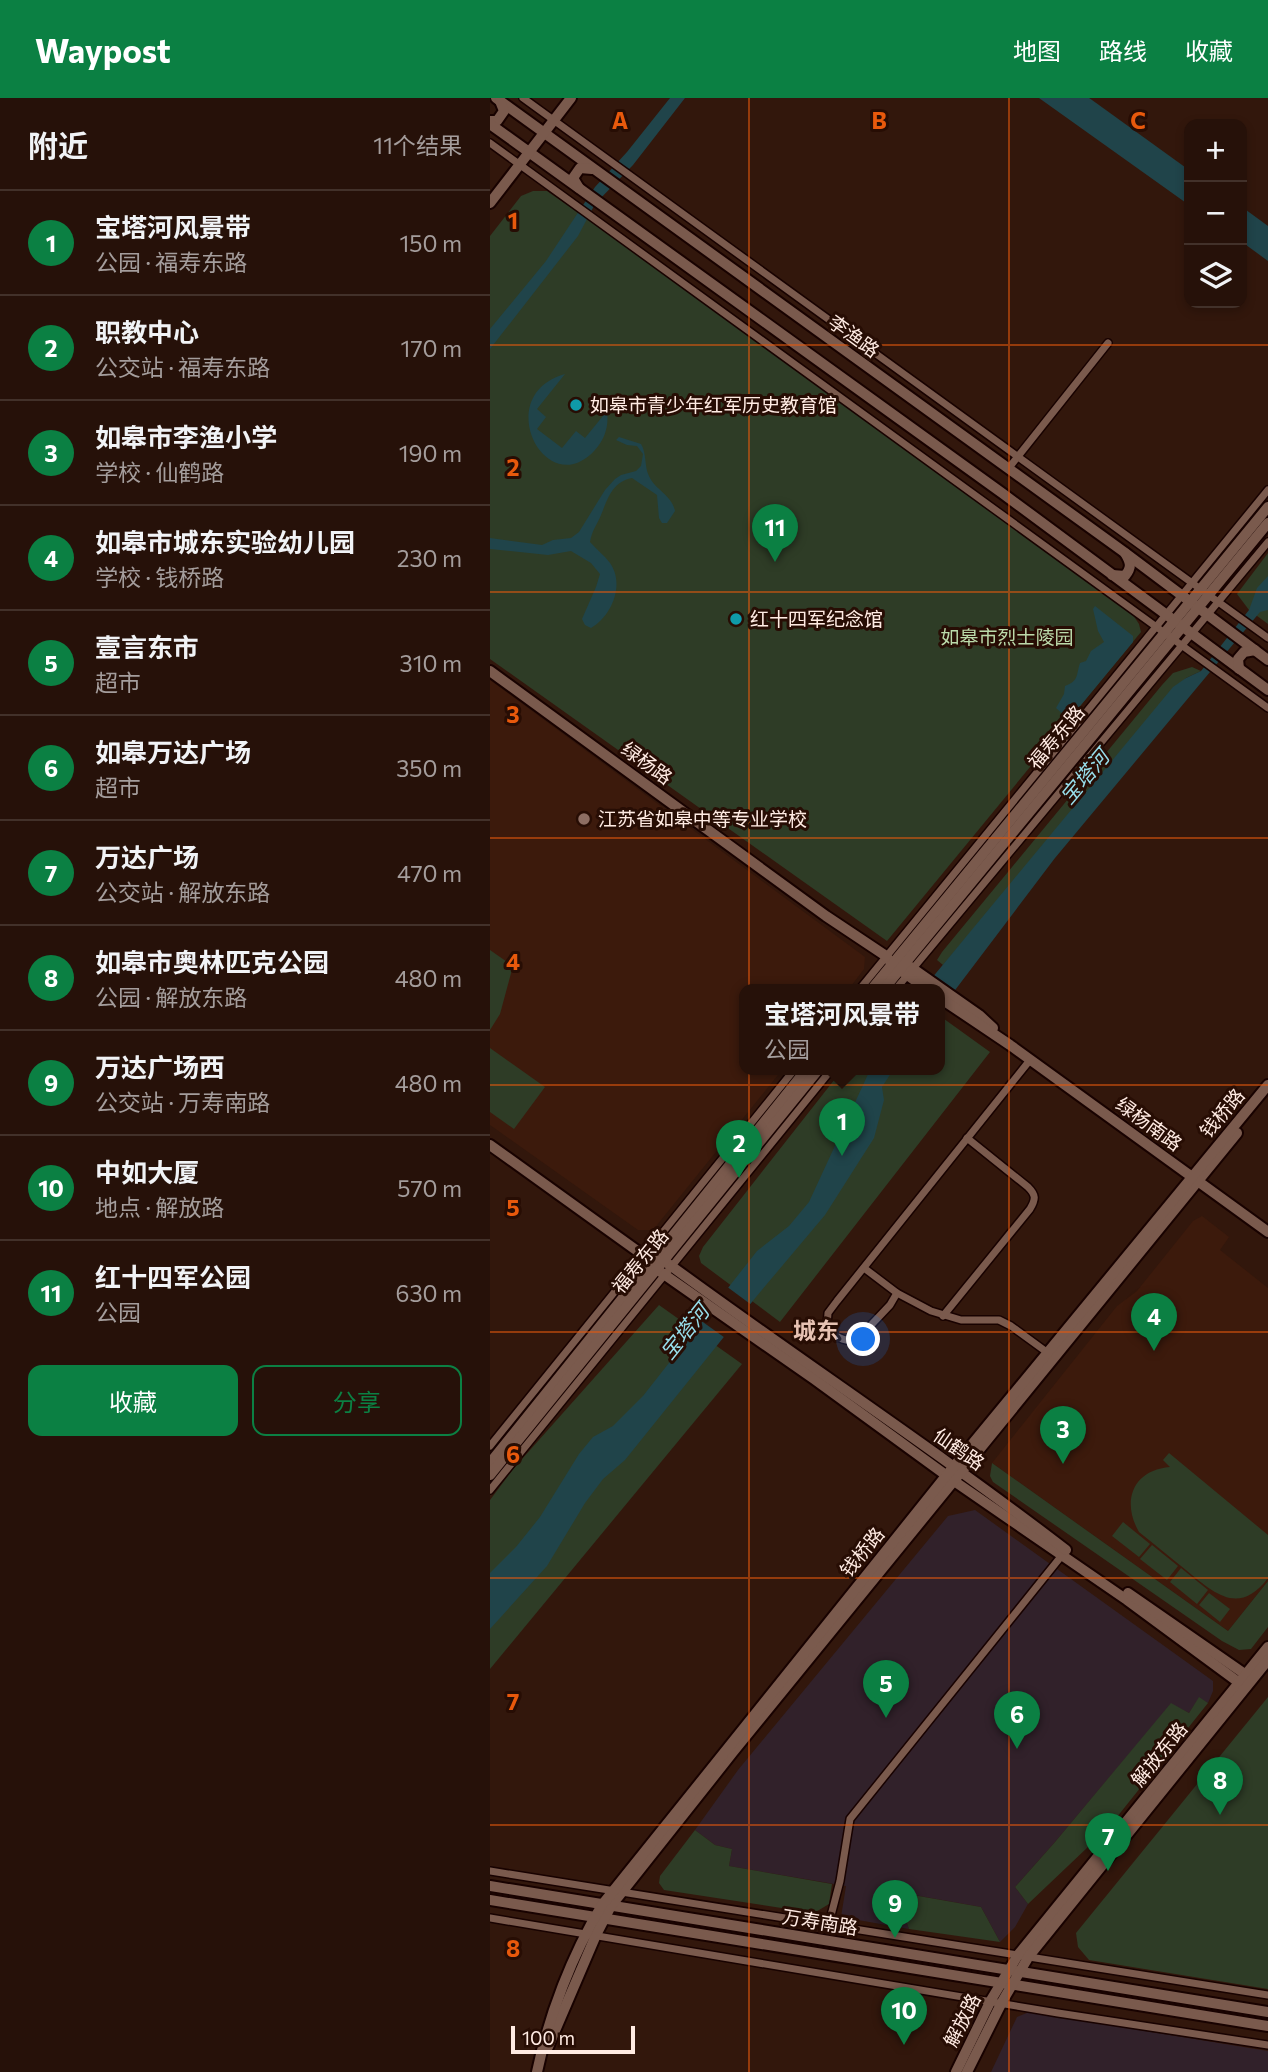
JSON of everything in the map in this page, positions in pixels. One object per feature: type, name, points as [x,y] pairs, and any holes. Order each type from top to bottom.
[{"type":"main road","points":[[490,203],[571,98]]},
{"type":"main road","points":[[490,122],[497,121],[503,111],[498,99]]},
{"type":"main road","name":"李渔路","points":[[498,99],[1124,552],[1268,660]]},
{"type":"main road","points":[[490,122],[1268,690]]},
{"type":"main road","points":[[579,188],[573,178],[580,168],[592,169]]},
{"type":"main road","name":"福寿东路","points":[[1205,593],[1268,507]]},
{"type":"main road","name":"福寿东路","points":[[888,984],[1194,605],[1268,523]]},
{"type":"main road","points":[[1107,572],[1116,577],[1125,576],[1131,564],[1124,552]]},
{"type":"main road","points":[[1239,669],[1238,659],[1244,652],[1255,650]]},
{"type":"main road","name":"绿杨路","points":[[490,671],[826,916],[904,967]]},
{"type":"main road","points":[[904,967],[922,984]]},
{"type":"main road","name":"福寿东路","points":[[880,984],[904,967]]},
{"type":"main road","name":"绿杨南路","points":[[904,967],[928,984]]},
{"type":"main road","name":"绿杨南路","points":[[945,997],[1268,1232]]},
{"type":"main road","name":"绿杨南路","points":[[945,1001],[976,1019]]},
{"type":"main road","name":"福寿东路","points":[[490,1475],[658,1264],[802,1075]]},
{"type":"main road","name":"福寿东路","points":[[490,1463],[814,1075]]},
{"type":"main road","name":"钱桥路","points":[[537,2072],[591,1934],[607,1905],[953,1474],[1195,1179],[1268,1085]]},
{"type":"main road","name":"钱桥路","points":[[953,1474],[1048,1353],[1268,1095]]},
{"type":"main road","name":"仙鹤路","points":[[490,1145],[1063,1555],[1246,1681]]},
{"type":"main road","name":"仙鹤路","points":[[953,1474],[1064,1549],[1246,1681]]},
{"type":"main road","name":"解放东路","points":[[1001,1983],[1015,1971],[1024,1955],[1246,1681],[1268,1647]]},
{"type":"main road","name":"解放东路","points":[[1246,1681],[1268,1660]]},
{"type":"main road","name":"万寿南路","points":[[490,1886],[1268,2012]]},
{"type":"main road","name":"万寿南路","points":[[490,1900],[1268,2026]]},
{"type":"main road","name":"解放东路","points":[[1013,1985],[1015,1971]]},
{"type":"main road","name":"解放路","points":[[967,2072],[997,2001],[1001,1983]]},
{"type":"main road","name":"解放路","points":[[956,2072],[997,2001],[1013,1985]]},
{"type":"street","points":[[523,98],[1268,638]]},
{"type":"street","points":[[490,143],[1268,708]]},
{"type":"street","points":[[1008,469],[1108,343]]},
{"type":"street","points":[[1205,593],[1268,490]]},
{"type":"street","points":[[897,984],[904,967],[1194,605],[1268,542]]},
{"type":"street","points":[[871,984],[904,967]]},
{"type":"street","points":[[897,1293],[890,1305],[856,1342],[845,1341],[834,1335],[827,1326],[828,1313],[1030,1060]]},
{"type":"street","points":[[490,1490],[658,1264],[790,1075]]},
{"type":"street","points":[[490,1446],[658,1264],[827,1075]]},
{"type":"street","points":[[943,1315],[1035,1200],[1028,1187],[967,1138]]},
{"type":"street","points":[[864,1268],[897,1293],[931,1311],[974,1321],[999,1320],[1048,1353]]},
{"type":"street","points":[[829,1923],[840,1881],[850,1819],[1063,1555]]},
{"type":"street","points":[[490,1871],[1268,1995]]},
{"type":"street","points":[[490,1918],[1268,2045]]},
{"type":"shaded area","name":"江苏省如皋中等专业学校","points":[[490,680],[865,957],[864,969],[853,984],[739,984],[739,1075],[778,1075],[653,1230],[638,1230],[490,1125]]},
{"type":"shaded area","points":[[1202,1216],[1229,1237],[1220,1250],[1268,1288],[1268,1581],[1228,1631],[992,1463],[1117,1306],[1137,1291],[1193,1221]]},
{"type":"shaded area","points":[[975,1510],[1213,1681],[1213,1691],[1208,1703],[1199,1698],[1189,1713],[1171,1704],[1015,1887],[1028,1904],[1015,1927],[1000,1942],[981,1907],[897,1892],[909,1929],[841,1917],[846,1886],[729,1866],[732,1849],[715,1845],[695,1830],[738,1770],[948,1516]]},
{"type":"shaded area","points":[[1029,2012],[1268,2051],[1268,2072],[991,2072],[1017,2017]]},
{"type":"green space","name":"如皋市烈士陵园","points":[[533,191],[547,191],[596,225],[1133,615],[1139,624],[1141,632],[887,941],[490,659],[490,236],[521,196]]},
{"type":"green space","points":[[1268,553],[1268,624],[1249,610],[1237,594]]},
{"type":"green space","points":[[1192,667],[1201,671],[1186,678],[943,965],[937,960],[1162,685],[1173,673]]},
{"type":"green space","points":[[490,950],[513,966],[500,1014],[490,1030]]},
{"type":"green space","points":[[945,1020],[990,1052],[780,1322],[701,1263],[699,1256],[703,1247],[838,1075],[945,1075]]},
{"type":"green space","points":[[490,1048],[545,1087],[514,1129],[490,1112]]},
{"type":"green space","points":[[659,1305],[742,1364],[490,1669],[490,1500],[514,1468]]},
{"type":"green space","points":[[1169,1453],[1268,1535],[1268,1578],[1247,1596],[1227,1597],[1217,1593],[1139,1532],[1131,1509],[1134,1489],[1147,1474],[1170,1467],[1163,1460]]},
{"type":"green space","points":[[992,1463],[1228,1631],[1268,1581],[1268,1627],[1251,1649],[1239,1650],[1222,1641],[993,1482],[990,1476]]},
{"type":"green space","points":[[1123,1522],[1150,1544],[1139,1557],[1112,1536]]},
{"type":"green space","points":[[1152,1545],[1178,1566],[1167,1580],[1140,1559]]},
{"type":"green space","points":[[1181,1568],[1208,1590],[1197,1604],[1170,1582]]},
{"type":"green space","points":[[1209,1593],[1230,1609],[1220,1622],[1199,1605]]},
{"type":"green space","points":[[1199,1697],[1208,1703],[1109,1827],[1028,1904],[1015,1887],[1171,1703],[1189,1713]]},
{"type":"green space","points":[[1268,1697],[1268,1989],[1089,1960],[1078,1947],[1076,1933]]},
{"type":"green space","points":[[695,1830],[715,1845],[732,1849],[729,1866],[832,1884],[829,1904],[814,1913],[664,1890],[659,1883],[660,1876]]},
{"type":"green space","points":[[896,1892],[981,1907],[1000,1942],[909,1929]]},
{"type":"water","points":[[670,98],[685,98],[633,165],[595,204],[578,236],[490,349],[490,329],[546,261],[595,187]]},
{"type":"water","points":[[1039,98],[1092,100],[1184,166],[1184,201]]},
{"type":"water","points":[[1247,211],[1268,226],[1268,261],[1247,246]]},
{"type":"water","points":[[565,374],[537,409],[546,417],[537,429],[562,448],[576,431],[585,438],[607,411],[607,422],[604,437],[595,450],[577,463],[559,464],[544,455],[534,440],[529,422],[531,402],[543,386]]},
{"type":"water","points":[[619,437],[641,444],[649,476],[671,501],[675,511],[667,523],[662,523],[657,495],[632,478],[615,487],[590,542],[610,563],[616,580],[616,590],[605,616],[591,628],[585,625],[582,619],[600,574],[591,563],[571,551],[548,555],[490,549],[490,538],[542,545],[553,540],[571,538],[579,532],[615,479],[636,471],[641,466],[643,454],[637,446],[616,440]]},
{"type":"water","name":"宝塔河","points":[[1268,576],[1268,610],[1260,612],[1055,858],[945,1003],[945,984],[927,984],[1173,687],[1201,671],[1249,610],[1257,588]]},
{"type":"water","points":[[1095,606],[1133,636],[1133,642],[1071,717],[1066,717],[1056,708],[1064,694],[1065,686],[1075,680],[1080,663],[1086,661],[1091,651],[1104,642],[1098,631],[1093,609]]},
{"type":"water","name":"宝塔河","points":[[868,1075],[890,1075],[882,1087],[884,1100],[874,1138],[825,1215],[625,1460],[603,1479],[585,1503],[547,1566],[490,1629],[490,1573],[540,1517],[579,1454],[593,1437],[613,1426],[643,1396],[757,1251],[789,1226],[809,1202]]},
{"type":"pier","points":[[726,1286],[753,1306],[728,1340],[700,1320]]},
{"type":"place","name":"如皋市青少年红军历史教育馆","points":[[576,405]]},
{"type":"place","name":"红十四军公园","points":[[775,562]]},
{"type":"place","name":"红十四军纪念馆","points":[[736,619]]},
{"type":"place","name":"江苏省如皋中等专业学校","points":[[584,819]]},
{"type":"place","name":"宝塔河风景带","points":[[842,1156]]},
{"type":"place","name":"职教中心","points":[[739,1178]]},
{"type":"place","name":"如皋市城东实验幼儿园","points":[[1154,1351]]},
{"type":"place","name":"如皋市李渔小学","points":[[1063,1464]]},
{"type":"place","name":"壹言东市","points":[[886,1718]]},
{"type":"place","name":"如皋万达广场","points":[[1017,1749]]},
{"type":"place","name":"如皋市奥林匹克公园","points":[[1220,1815]]},
{"type":"place","name":"万达广场","points":[[1108,1871]]},
{"type":"place","name":"万达广场西","points":[[895,1938]]},
{"type":"place","name":"中如大厦","points":[[904,2045]]},
{"type":"district","name":"城东","points":[[816,1331]]}]
